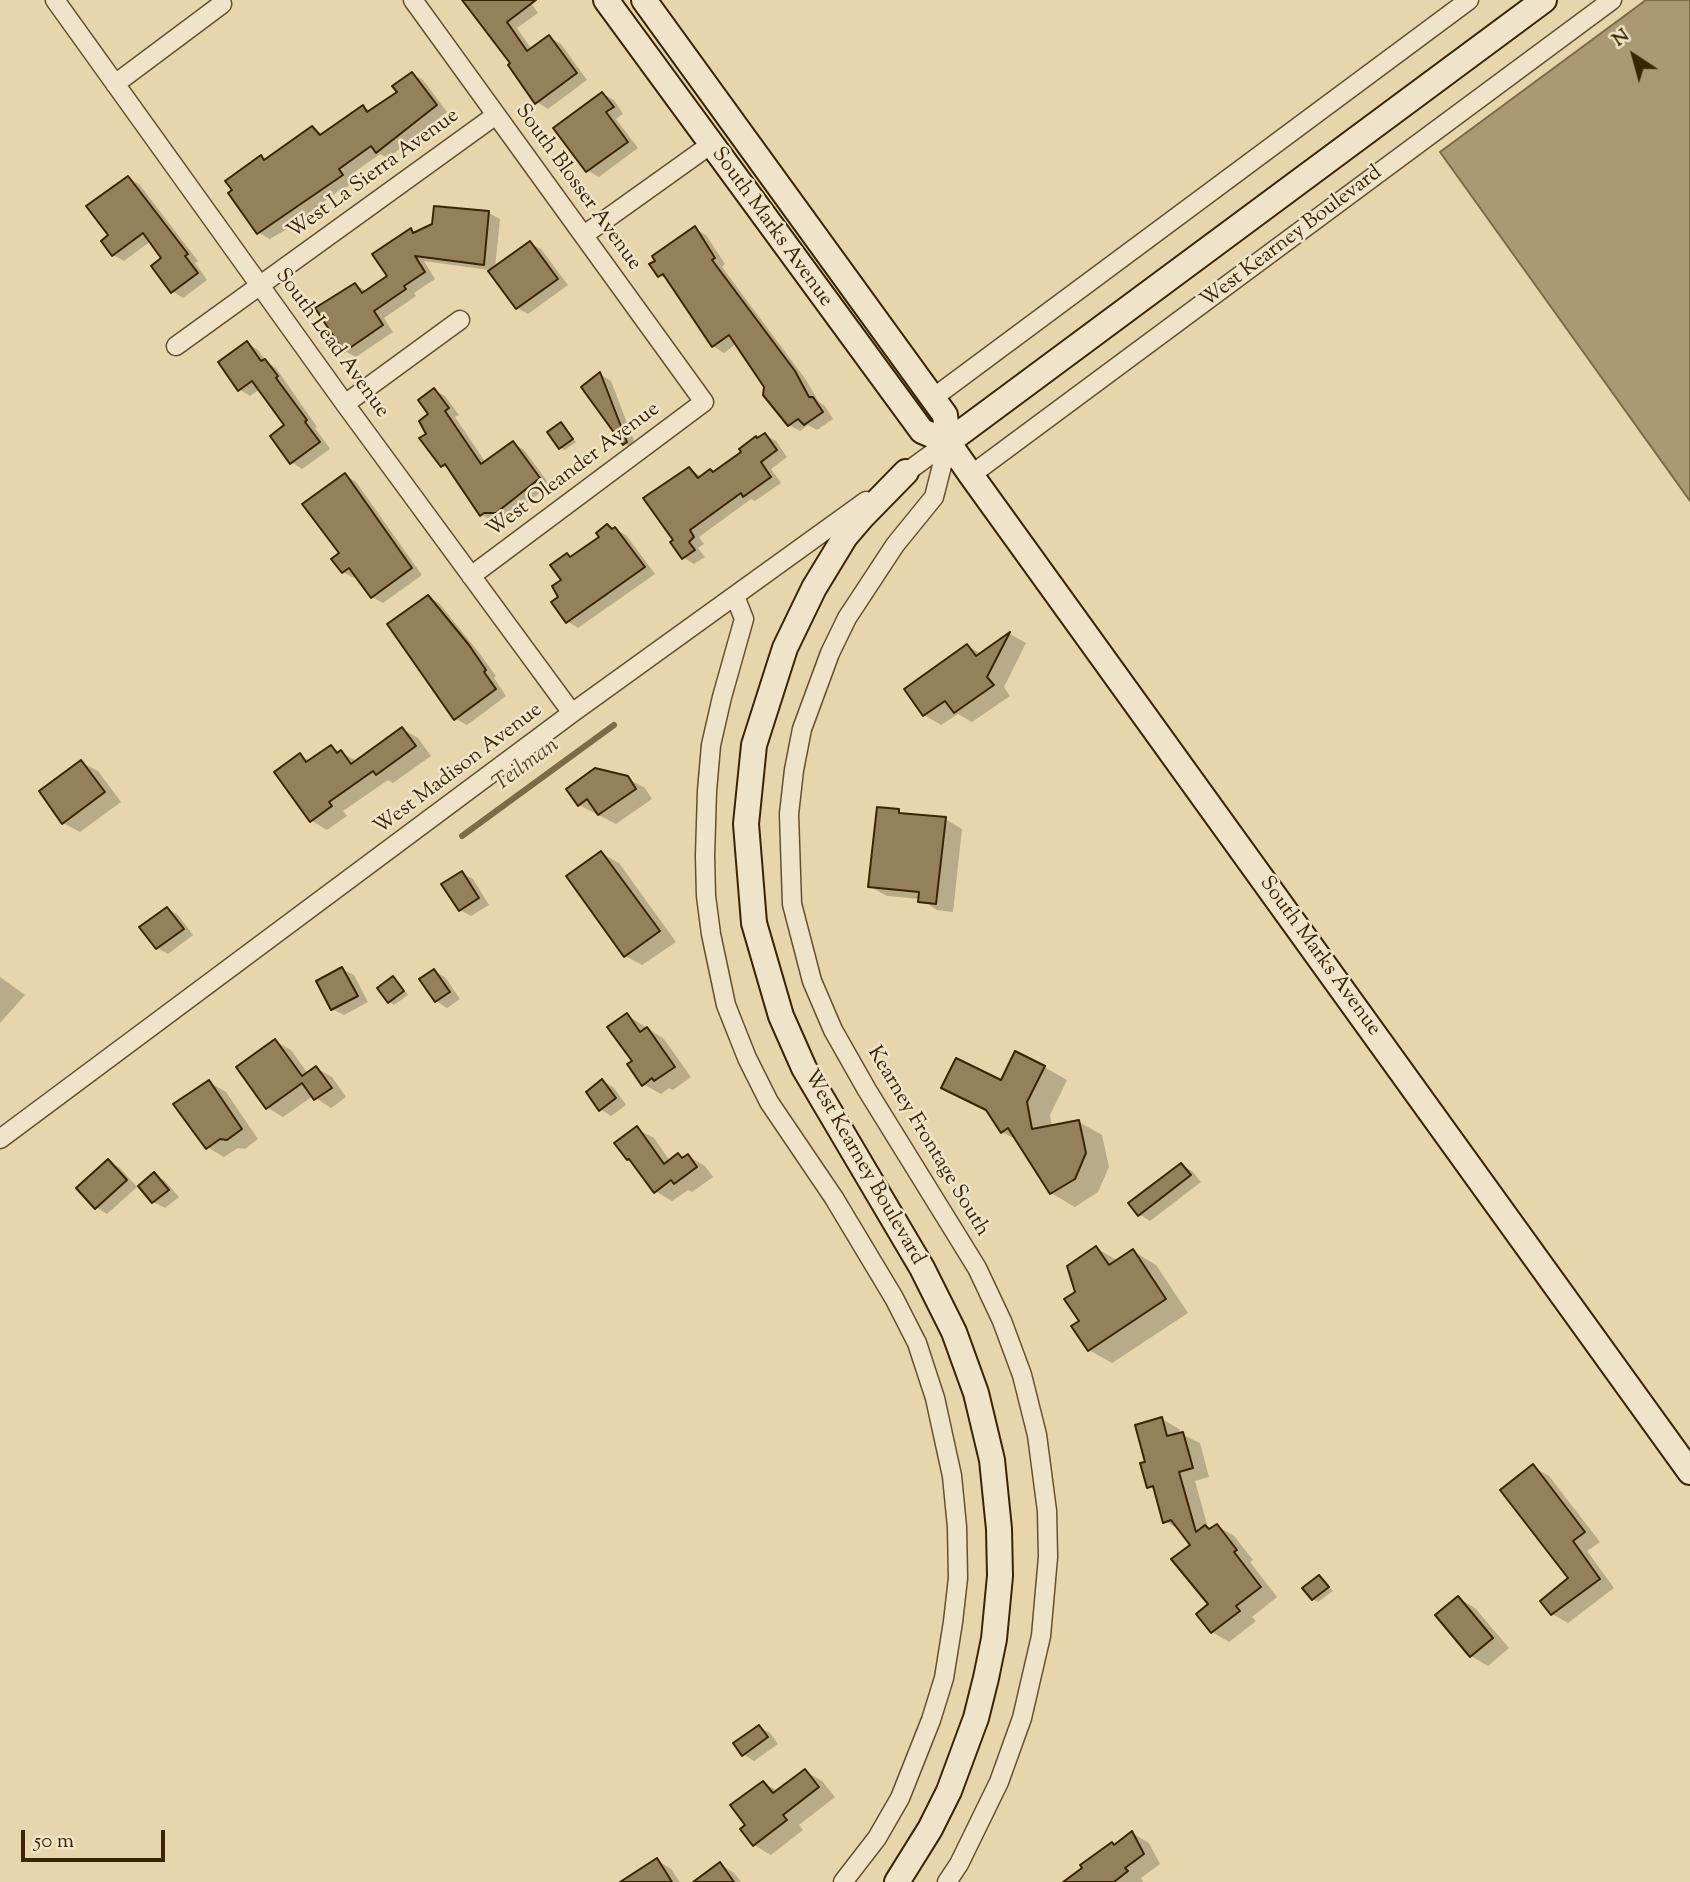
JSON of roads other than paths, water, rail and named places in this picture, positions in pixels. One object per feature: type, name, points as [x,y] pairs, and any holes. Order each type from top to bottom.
[{"type":"main road","name":"South Marks Avenue","points":[[606,0],[922,431],[948,442]]},
{"type":"main road","name":"South Marks Avenue","points":[[644,0],[945,415],[948,442],[971,475],[1690,1472]]},
{"type":"main road","name":"West Kearney Boulevard","points":[[948,442],[1544,0]]},
{"type":"main road","name":"West Kearney Boulevard","points":[[897,1882],[930,1829],[949,1791],[976,1718],[986,1678],[1000,1576],[998,1516],[992,1460],[976,1394],[949,1321],[922,1268],[804,1068],[781,1016],[754,923],[746,824],[754,745],[785,648],[814,588],[845,537],[906,472]]},
{"type":"street","name":"South Lead Avenue","points":[[55,0],[345,404],[572,713]]},
{"type":"street","name":"South Blosser Avenue","points":[[413,0],[704,402]]},
{"type":"street","points":[[933,398],[1469,0]]},
{"type":"street","name":"West Kearney Boulevard","points":[[971,475],[1612,0]]},
{"type":"street","points":[[115,84],[222,4]]},
{"type":"street","name":"West La Sierra Avenue","points":[[176,346],[496,115]]},
{"type":"street","points":[[583,236],[710,145]]},
{"type":"street","points":[[345,404],[460,320]]},
{"type":"street","name":"West Oleander Avenue","points":[[471,576],[704,402]]},
{"type":"street","name":"West Madison Avenue","points":[[0,1139],[572,713],[948,442]]},
{"type":"street","name":"Kearney Frontage South","points":[[947,1882],[959,1864],[999,1782],[1022,1718],[1041,1636],[1048,1557],[1047,1511],[1037,1435],[1022,1376],[1002,1321],[977,1268],[867,1090],[833,1030],[812,981],[792,904],[789,814],[802,729],[830,653],[847,618],[895,545],[934,497],[948,442]]},
{"type":"street","points":[[735,596],[744,619],[711,745],[705,856],[711,934],[726,1005],[747,1058],[769,1102],[834,1198],[894,1298],[917,1343],[935,1398],[953,1476],[958,1578],[944,1678],[917,1759],[900,1798],[877,1838],[843,1882]]},
{"type":"waterway","name":"Teilman","points":[[462,836],[614,725]]}]
